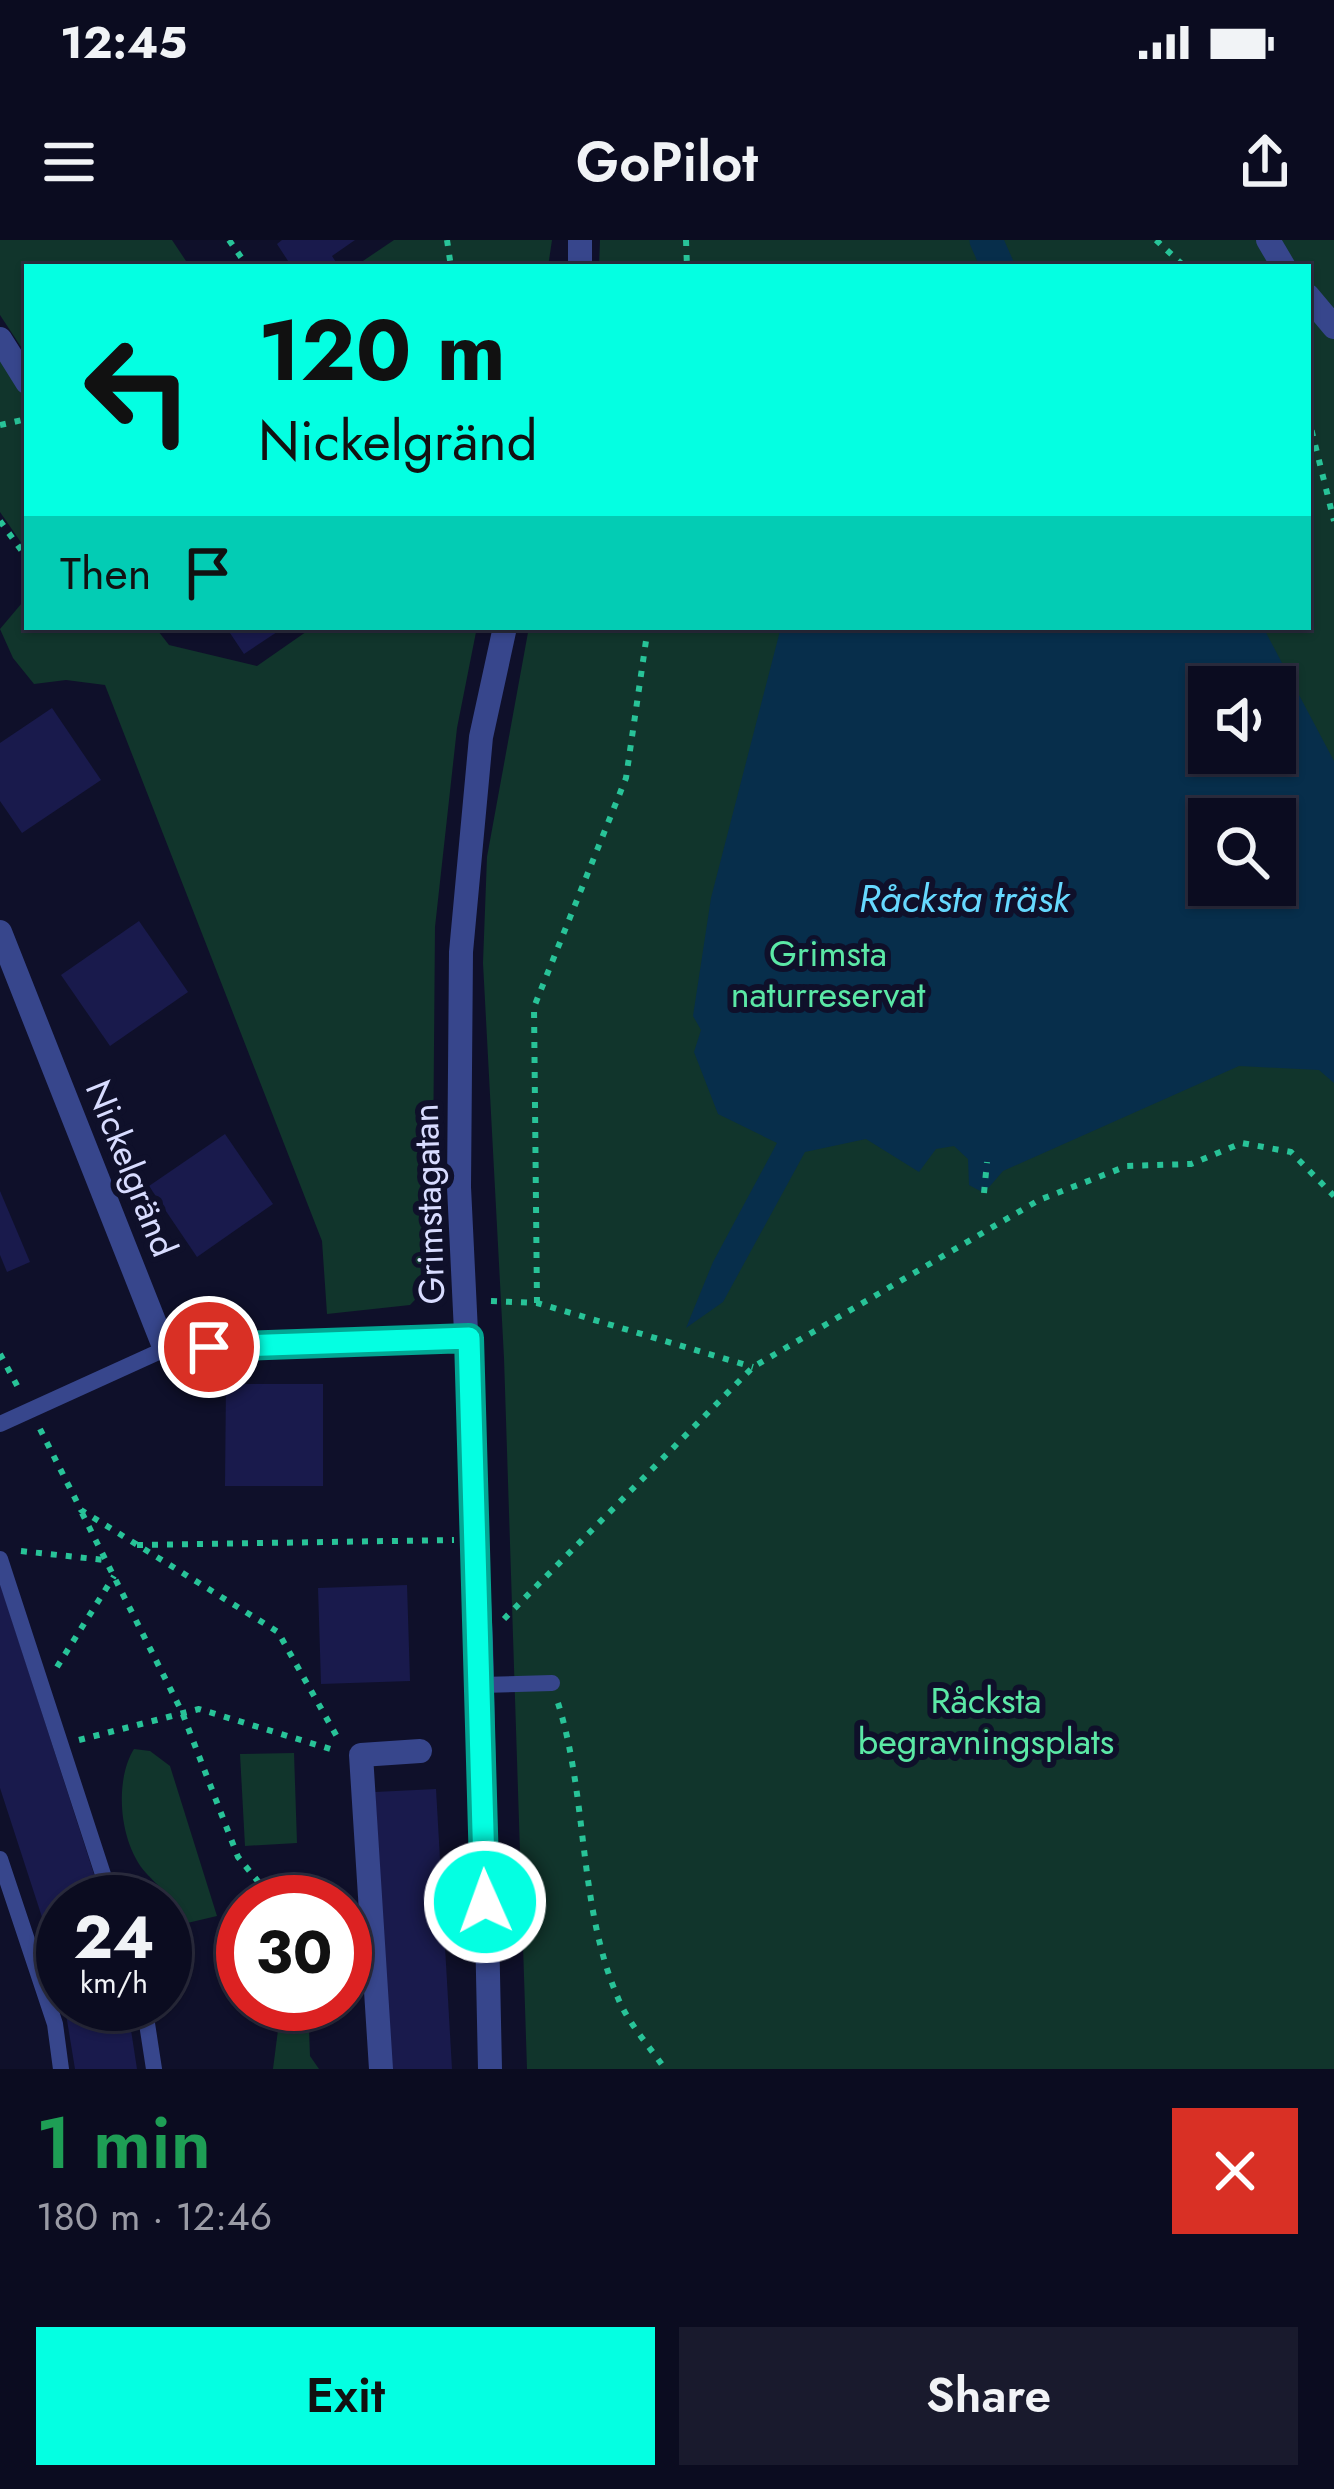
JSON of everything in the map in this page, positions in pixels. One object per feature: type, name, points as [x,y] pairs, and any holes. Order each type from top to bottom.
[{"type":"street","points":[[1311,300],[1334,327]]},
{"type":"street","points":[[0,339],[24,377]]},
{"type":"street","name":"Grimstagatan","points":[[490,2069],[481,1643],[459,1187],[461,952],[481,736],[505,630]]},
{"type":"street","name":"Nickelgränd","points":[[0,932],[165,1349]]},
{"type":"street","points":[[165,1349],[469,1338]]},
{"type":"street","points":[[381,2069],[361,1755],[419,1751]]},
{"type":"lane","points":[[0,1424],[165,1349]]},
{"type":"lane","points":[[0,1559],[103,1875]]},
{"type":"lane","points":[[481,1685],[551,1682]]},
{"type":"lane","points":[[0,1859],[55,2024],[61,2069]]},
{"type":"lane","points":[[148,2031],[154,2069]]},
{"type":"path","points":[[1156,240],[1182,264]]},
{"type":"path","points":[[1311,428],[1334,521]]},
{"type":"path","points":[[0,521],[24,554]]},
{"type":"path","points":[[537,1303],[534,1007],[626,778],[648,630]]},
{"type":"path","points":[[481,1643],[754,1367],[1039,1200],[1127,1166],[1191,1164],[1242,1143],[1291,1152],[1334,1196]]},
{"type":"path","points":[[984,1192],[987,1162]]},
{"type":"path","points":[[466,1300],[537,1303],[754,1367]]},
{"type":"path","points":[[0,1354],[182,1712],[238,1857],[253,1875]]},
{"type":"path","points":[[61,1744],[200,1709],[341,1752],[278,1632],[81,1510]]},
{"type":"path","points":[[134,1545],[476,1540]]},
{"type":"path","points":[[0,1548],[106,1560]]},
{"type":"path","points":[[43,1690],[114,1576]]},
{"type":"path","points":[[551,1682],[568,1735],[596,1922],[618,2000],[665,2069]]},
{"type":"green space","points":[[0,240],[172,240],[186,261],[24,264],[24,351],[0,315]]},
{"type":"green space","points":[[394,240],[552,240],[548,264],[358,264]]},
{"type":"green space","points":[[600,240],[1334,240],[1334,2069],[527,2069],[504,1358],[483,963],[487,857],[528,630],[1311,630],[1311,264],[599,264]]},
{"type":"green space","points":[[0,359],[24,395],[24,547],[0,512]]},
{"type":"green space","points":[[24,601],[24,630],[157,630],[169,645],[257,666],[309,630],[476,630],[457,728],[435,927],[432,1282],[410,1305],[327,1314],[322,1241],[105,685],[66,680],[34,684],[13,658],[0,629]]},
{"type":"green space","points":[[134,1749],[150,1751],[170,1766],[216,1916],[192,1922],[192,1875],[148,1875],[137,1860],[122,1812]]},
{"type":"green space","points":[[294,1753],[297,1843],[245,1846],[240,1754]]},
{"type":"green space","points":[[278,2031],[309,2031],[310,2056],[319,2069],[273,2069]]},
{"type":"water","name":"Råcksta träsk","points":[[780,630],[1265,630],[1284,666],[1188,666],[1188,774],[1296,774],[1296,689],[1334,761],[1334,1083],[1319,1070],[1239,1066],[1003,1171],[984,1193],[969,1185],[968,1159],[954,1146],[936,1149],[919,1172],[866,1139],[805,1152],[723,1302],[686,1328],[713,1262],[777,1143],[718,1114],[694,1052],[701,1030],[693,1016],[711,898]]},
{"type":"building","points":[[282,240],[355,240],[332,256],[337,264],[290,264],[277,244]]},
{"type":"building","points":[[228,630],[276,630],[277,632],[244,654]]},
{"type":"building","points":[[52,708],[101,780],[22,833],[0,801],[0,743]]},
{"type":"building","points":[[139,921],[188,992],[110,1046],[61,975]]},
{"type":"building","points":[[225,1134],[273,1204],[197,1257],[149,1186]]},
{"type":"building","points":[[0,1191],[30,1262],[7,1272],[0,1255]]},
{"type":"building","points":[[226,1384],[323,1384],[323,1486],[225,1486]]},
{"type":"building","points":[[0,1583],[94,1875],[36,1875],[36,1899],[0,1788]]},
{"type":"building","points":[[407,1585],[410,1681],[321,1684],[318,1588]]},
{"type":"building","points":[[436,1789],[452,2069],[391,2069],[375,1792]]},
{"type":"building","points":[[69,2031],[131,2031],[137,2069],[75,2069]]},
{"type":"waterway","points":[[986,240],[997,264]]},
{"type":"route","points":[[209,1347],[469,1338],[485,1902]]},
{"type":"park label","name":"Grimsta naturreservat","points":[[828,974]]},
{"type":"park label","name":"Råcksta begravningsplats","points":[[986,1720]]}]
